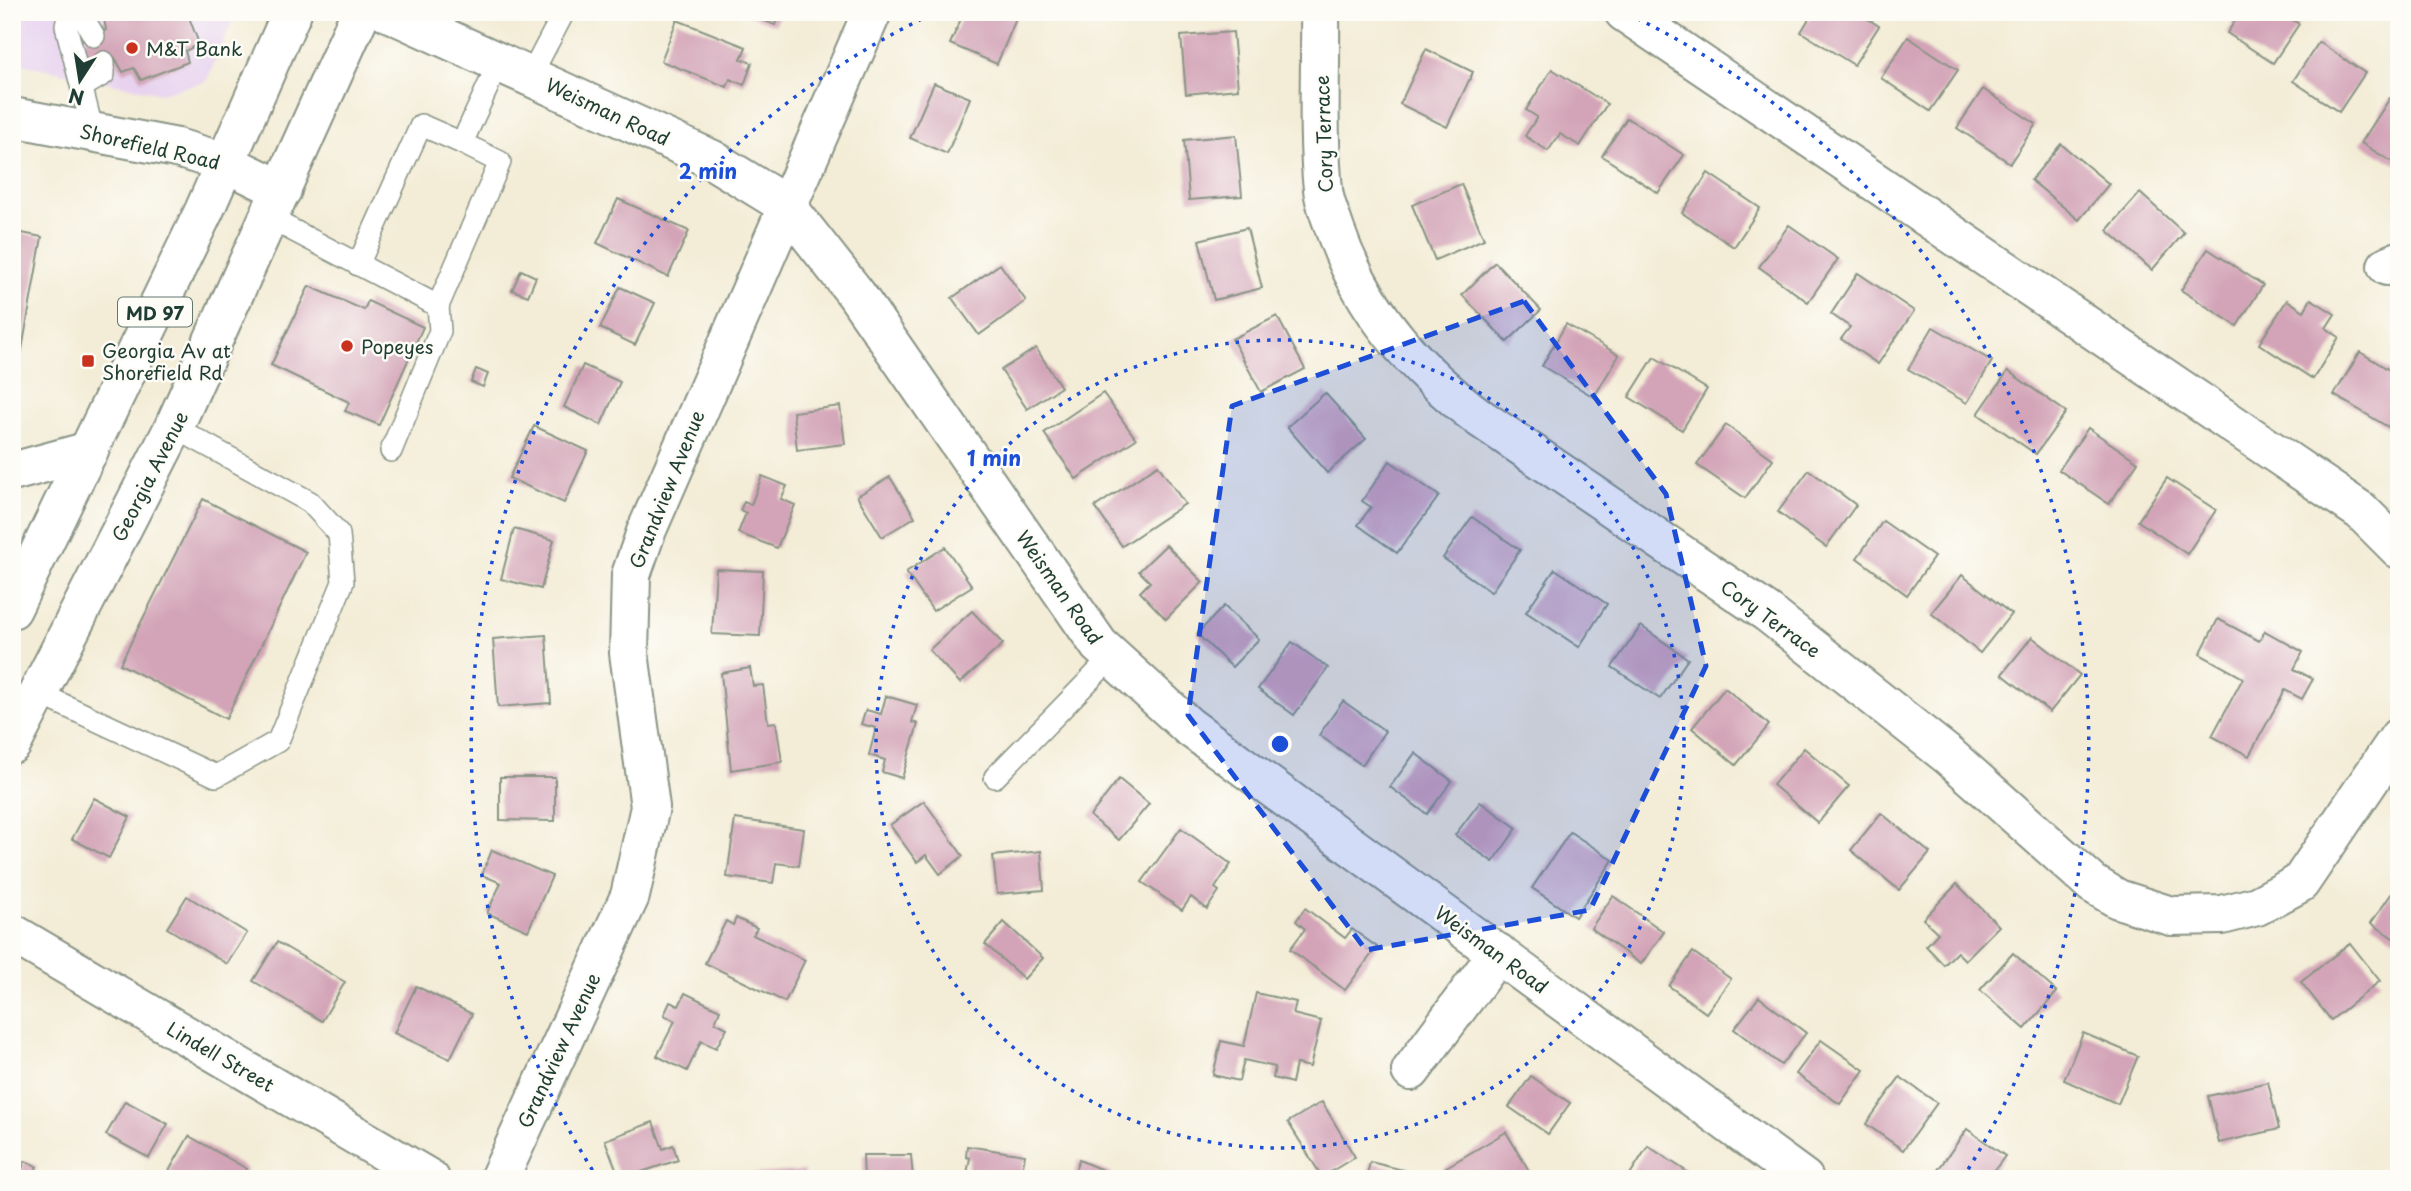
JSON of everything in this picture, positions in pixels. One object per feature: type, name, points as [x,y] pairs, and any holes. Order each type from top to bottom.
[{"type":"street","name":"MD 97","points":[[15,594],[89,451],[226,163],[292,12]]},
{"type":"street","name":"Georgia Avenue","points":[[12,744],[174,427],[361,12]]},
{"type":"street","name":"Weisman Road","points":[[388,12],[711,159],[786,205],[856,295],[1099,645],[1188,726],[1804,1179]]},
{"type":"street","name":"Grandview Avenue","points":[[499,1179],[630,896],[650,807],[629,653],[631,575],[646,533],[786,205],[872,12]]},
{"type":"street","name":"Cory Terrace","points":[[1320,12],[1323,190],[1342,250],[1359,285],[1394,339],[1441,390],[1768,613],[1949,756],[2093,884],[2118,900],[2171,916],[2222,915],[2256,906],[2300,883],[2399,737]]},
{"type":"street","points":[[1624,12],[2361,510],[2399,549]]},
{"type":"street","name":"Shorefield Road","points":[[12,117],[177,148],[226,163],[276,204]]},
{"type":"street","points":[[12,472],[89,451]]},
{"type":"street","name":"Lindell Street","points":[[12,933],[430,1179]]},
{"type":"street","points":[[1411,1071],[1498,953]]},
{"type":"lane","points":[[69,12],[66,26],[84,86],[93,132]]},
{"type":"lane","points":[[80,12],[94,36]]},
{"type":"lane","points":[[462,143],[516,68],[565,12]]},
{"type":"lane","points":[[84,86],[104,74],[104,62]]},
{"type":"lane","points":[[358,265],[421,124],[500,162],[439,306],[440,331],[391,451]]},
{"type":"lane","points":[[276,204],[358,265],[439,306]]},
{"type":"lane","points":[[38,693],[216,776],[278,741],[343,582],[338,534],[310,502],[174,427]]},
{"type":"lane","points":[[995,777],[1112,657]]},
{"type":"highlighted area","points":[[1524,301],[1666,494],[1706,666],[1590,910],[1366,950],[1188,715],[1232,406]]},
{"type":"shaded area","points":[[12,12],[236,12],[206,82],[160,93],[12,62]]},
{"type":"building","name":"M&T Bank","points":[[113,12],[187,12],[199,44],[185,51],[188,62],[141,80],[134,68],[123,72],[115,58],[82,69],[73,45],[106,30],[104,19]]},
{"type":"building","points":[[741,12],[780,12],[775,25]]},
{"type":"building","points":[[964,12],[1019,12],[997,64],[950,44]]},
{"type":"building","points":[[1813,12],[1862,12],[1861,15],[1879,26],[1854,65],[1801,32]]},
{"type":"building","points":[[2241,12],[2280,12],[2299,24],[2273,63],[2227,33]]},
{"type":"building","points":[[677,20],[746,47],[741,59],[752,63],[744,85],[730,79],[727,87],[661,61]]},
{"type":"building","points":[[1233,32],[1238,89],[1186,94],[1181,36]]},
{"type":"building","points":[[1908,37],[1958,70],[1930,111],[1881,78]]},
{"type":"building","points":[[2319,42],[2365,73],[2339,112],[2293,81]]},
{"type":"building","points":[[1426,49],[1473,72],[1447,127],[1400,104]]},
{"type":"building","points":[[1552,69],[1607,104],[1580,146],[1560,134],[1548,151],[1525,136],[1537,117],[1526,110]]},
{"type":"building","points":[[934,83],[970,98],[947,154],[910,138]]},
{"type":"building","points":[[1983,89],[2036,124],[2010,163],[1957,128]]},
{"type":"building","points":[[2390,98],[2399,103],[2399,166],[2361,143]]},
{"type":"building","points":[[1627,118],[1684,155],[1658,193],[1602,156]]},
{"type":"building","points":[[1236,135],[1242,196],[1189,200],[1184,140]]},
{"type":"building","points":[[2061,144],[2109,184],[2079,220],[2031,180]]},
{"type":"building","points":[[1708,173],[1760,208],[1734,247],[1682,213]]},
{"type":"building","points":[[1461,184],[1484,239],[1435,260],[1412,205]]},
{"type":"building","points":[[2140,193],[2184,233],[2152,270],[2107,230]]},
{"type":"building","points":[[618,199],[689,231],[668,277],[597,243]]},
{"type":"building","points":[[1789,225],[1838,259],[1808,302],[1759,267]]},
{"type":"building","points":[[1247,228],[1262,288],[1214,300],[1199,240]]},
{"type":"building","points":[[12,231],[42,237],[19,366],[12,365]]},
{"type":"building","points":[[2208,249],[2263,285],[2237,326],[2181,290]]},
{"type":"building","points":[[1495,262],[1541,310],[1507,342],[1462,295]]},
{"type":"building","points":[[1000,264],[1026,301],[979,335],[952,298]]},
{"type":"building","points":[[521,270],[536,277],[528,296],[512,290]]},
{"type":"building","points":[[1858,273],[1914,311],[1878,364],[1841,339],[1850,327],[1831,314]]},
{"type":"building","name":"Popeyes","points":[[309,286],[364,310],[368,301],[423,327],[379,425],[345,411],[349,402],[271,365]]},
{"type":"building","points":[[620,287],[655,303],[635,345],[600,328]]},
{"type":"building","points":[[2311,299],[2335,314],[2326,328],[2339,337],[2313,379],[2259,344],[2287,300],[2304,311]]},
{"type":"building","points":[[1277,316],[1305,369],[1261,392],[1232,339]]},
{"type":"building","points":[[1566,324],[1619,355],[1594,397],[1542,366]]},
{"type":"building","points":[[1933,327],[1992,361],[1967,403],[1908,369]]},
{"type":"building","points":[[1036,348],[1061,387],[1027,409],[1001,370]]},
{"type":"building","points":[[2360,352],[2399,376],[2399,410],[2388,427],[2334,395]]},
{"type":"building","points":[[1654,357],[1707,389],[1682,430],[1629,397]]},
{"type":"building","points":[[583,365],[620,382],[601,425],[564,407]]},
{"type":"building","points":[[476,369],[488,374],[483,387],[471,382]]},
{"type":"building","points":[[2008,371],[2066,412],[2036,454],[1978,414]]},
{"type":"building","points":[[1103,393],[1136,439],[1076,479],[1044,433]]},
{"type":"building","points":[[1325,393],[1366,439],[1327,473],[1287,427]]},
{"type":"building","points":[[840,406],[845,444],[797,450],[793,412]]},
{"type":"building","points":[[1726,425],[1773,459],[1745,498],[1697,465]]},
{"type":"building","points":[[534,426],[588,451],[564,503],[509,478]]},
{"type":"building","points":[[2088,428],[2138,462],[2109,504],[2059,470]]},
{"type":"building","points":[[1390,461],[1439,496],[1397,553],[1358,525],[1371,507],[1362,501]]},
{"type":"building","points":[[1158,465],[1185,504],[1122,546],[1095,507]]},
{"type":"building","points":[[1809,470],[1856,505],[1826,547],[1778,512]]},
{"type":"building","points":[[762,476],[787,486],[781,499],[795,505],[777,548],[738,533],[746,513],[740,510],[744,502],[751,505]]},
{"type":"building","points":[[890,477],[915,517],[882,537],[857,496]]},
{"type":"building","points":[[2167,478],[2216,510],[2187,554],[2138,521]]},
{"type":"building","points":[[203,499],[306,552],[226,719],[120,664]]},
{"type":"building","points":[[1472,517],[1520,550],[1491,592],[1443,558]]},
{"type":"building","points":[[1883,521],[1934,557],[1907,595],[1857,558]]},
{"type":"building","points":[[514,529],[554,540],[541,589],[501,579]]},
{"type":"building","points":[[1166,545],[1203,582],[1166,619],[1140,592],[1150,582],[1139,571]]},
{"type":"building","points":[[945,547],[972,586],[933,611],[906,572]]},
{"type":"building","points":[[716,569],[763,571],[760,636],[712,634]]},
{"type":"building","points":[[1555,569],[1607,604],[1579,647],[1526,612]]},
{"type":"building","points":[[1962,575],[2011,614],[1980,653],[1931,613]]},
{"type":"building","points":[[1224,606],[1259,639],[1232,667],[1197,634]]},
{"type":"building","points":[[972,611],[1003,644],[960,683],[929,650]]},
{"type":"building","points":[[2218,619],[2259,641],[2265,631],[2303,652],[2294,669],[2313,679],[2302,699],[2285,690],[2249,756],[2212,736],[2243,678],[2200,654]]},
{"type":"building","points":[[1641,626],[1688,659],[1660,699],[1612,667]]},
{"type":"building","points":[[546,635],[551,703],[498,707],[493,639]]},
{"type":"building","points":[[2032,637],[2080,675],[2050,712],[2002,674]]},
{"type":"building","points":[[1292,642],[1328,668],[1294,715],[1258,689]]},
{"type":"building","points":[[750,668],[753,686],[763,685],[768,723],[776,722],[782,762],[731,770],[721,673]]},
{"type":"building","points":[[1725,688],[1769,725],[1736,765],[1692,728]]},
{"type":"building","points":[[886,696],[917,705],[912,722],[918,724],[902,778],[882,772],[885,760],[869,755],[876,728],[861,724],[866,710],[881,714]]},
{"type":"building","points":[[1343,701],[1385,731],[1362,765],[1319,735]]},
{"type":"building","points":[[1804,748],[1849,786],[1818,823],[1773,785]]},
{"type":"building","points":[[1415,753],[1452,781],[1427,814],[1390,787]]},
{"type":"building","points":[[500,777],[555,777],[555,821],[500,820]]},
{"type":"building","points":[[1119,779],[1149,804],[1119,840],[1090,816]]},
{"type":"building","points":[[94,798],[130,817],[109,858],[72,839]]},
{"type":"building","points":[[924,801],[963,856],[940,874],[926,855],[917,862],[890,825]]},
{"type":"building","points":[[1480,802],[1517,828],[1493,862],[1455,835]]},
{"type":"building","points":[[1881,813],[1930,853],[1899,890],[1851,850]]},
{"type":"building","points":[[735,819],[804,829],[799,866],[776,863],[773,883],[727,877]]},
{"type":"building","points":[[1181,828],[1231,864],[1215,888],[1219,891],[1207,909],[1191,897],[1182,910],[1142,882]]},
{"type":"building","points":[[1570,832],[1613,860],[1575,917],[1532,888]]},
{"type":"building","points":[[492,850],[552,876],[528,931],[487,913],[501,883],[482,875]]},
{"type":"building","points":[[1041,851],[1044,890],[997,894],[993,856]]},
{"type":"building","points":[[2399,883],[2399,942],[2371,923]]},
{"type":"building","points":[[1957,884],[1999,926],[1965,960],[1957,952],[1944,965],[1926,946],[1938,933],[1923,919]]},
{"type":"building","points":[[187,896],[247,933],[227,964],[167,928]]},
{"type":"building","points":[[1613,896],[1664,932],[1641,964],[1591,928]]},
{"type":"building","points":[[1305,908],[1345,938],[1352,929],[1377,947],[1345,990],[1290,949],[1305,929],[1296,921]]},
{"type":"building","points":[[736,918],[757,928],[753,935],[805,960],[785,1002],[705,963],[726,921],[733,925]]},
{"type":"building","points":[[1004,922],[1043,958],[1024,979],[985,944]]},
{"type":"building","points":[[277,942],[345,982],[322,1021],[253,981]]},
{"type":"building","points":[[2350,943],[2380,981],[2331,1020],[2301,982]]},
{"type":"building","points":[[1693,952],[1731,979],[1706,1013],[1669,986]]},
{"type":"building","points":[[2013,953],[2057,992],[2025,1029],[1980,990]]},
{"type":"building","points":[[416,986],[472,1014],[450,1059],[394,1033]]},
{"type":"building","points":[[685,993],[720,1010],[715,1022],[727,1028],[716,1048],[701,1041],[687,1071],[657,1056],[675,1021],[664,1015],[670,1002],[679,1006]]},
{"type":"building","points":[[1256,993],[1296,1002],[1293,1014],[1321,1021],[1310,1067],[1296,1064],[1292,1083],[1273,1078],[1275,1067],[1244,1060],[1239,1081],[1213,1075],[1221,1041],[1244,1046]]},
{"type":"building","points":[[1759,997],[1806,1033],[1781,1065],[1734,1029]]},
{"type":"building","points":[[2083,1033],[2138,1056],[2118,1104],[2064,1080]]},
{"type":"building","points":[[1821,1040],[1864,1070],[1840,1104],[1796,1074]]},
{"type":"building","points":[[1531,1076],[1570,1103],[1548,1134],[1509,1107]]},
{"type":"building","points":[[1900,1077],[1937,1103],[1903,1150],[1866,1124]]},
{"type":"building","points":[[2268,1082],[2279,1129],[2219,1143],[2208,1096]]},
{"type":"building","points":[[125,1101],[168,1124],[149,1158],[106,1135]]},
{"type":"building","points":[[1322,1102],[1355,1157],[1322,1177],[1288,1122]]},
{"type":"building","points":[[653,1122],[663,1149],[673,1145],[678,1160],[620,1179],[605,1140]]},
{"type":"building","points":[[1967,1129],[2005,1156],[1988,1179],[1943,1179],[1935,1174]]},
{"type":"building","points":[[1506,1132],[1534,1179],[1449,1179],[1443,1169]]},
{"type":"building","points":[[189,1136],[247,1169],[242,1179],[182,1179],[169,1171]]},
{"type":"building","points":[[967,1146],[1025,1155],[1021,1176],[1028,1179],[966,1179],[970,1158],[966,1157]]},
{"type":"building","points":[[1648,1146],[1698,1179],[1627,1179]]},
{"type":"building","points":[[863,1155],[911,1155],[913,1179],[864,1179]]},
{"type":"building","points":[[1079,1160],[1123,1179],[1072,1179]]},
{"type":"building","points":[[25,1161],[37,1166],[32,1179],[18,1178]]},
{"type":"building","points":[[1370,1162],[1416,1173],[1415,1179],[1366,1179]]},
{"type":"building","points":[[804,1171],[804,1179],[732,1179],[732,1175]]},
{"type":"place","name":"M&T Bank","points":[[132,48]]},
{"type":"place","name":"Popeyes","points":[[347,346]]},
{"type":"place","name":"Georgia Av at Shorefield Rd","points":[[88,361]]}]
